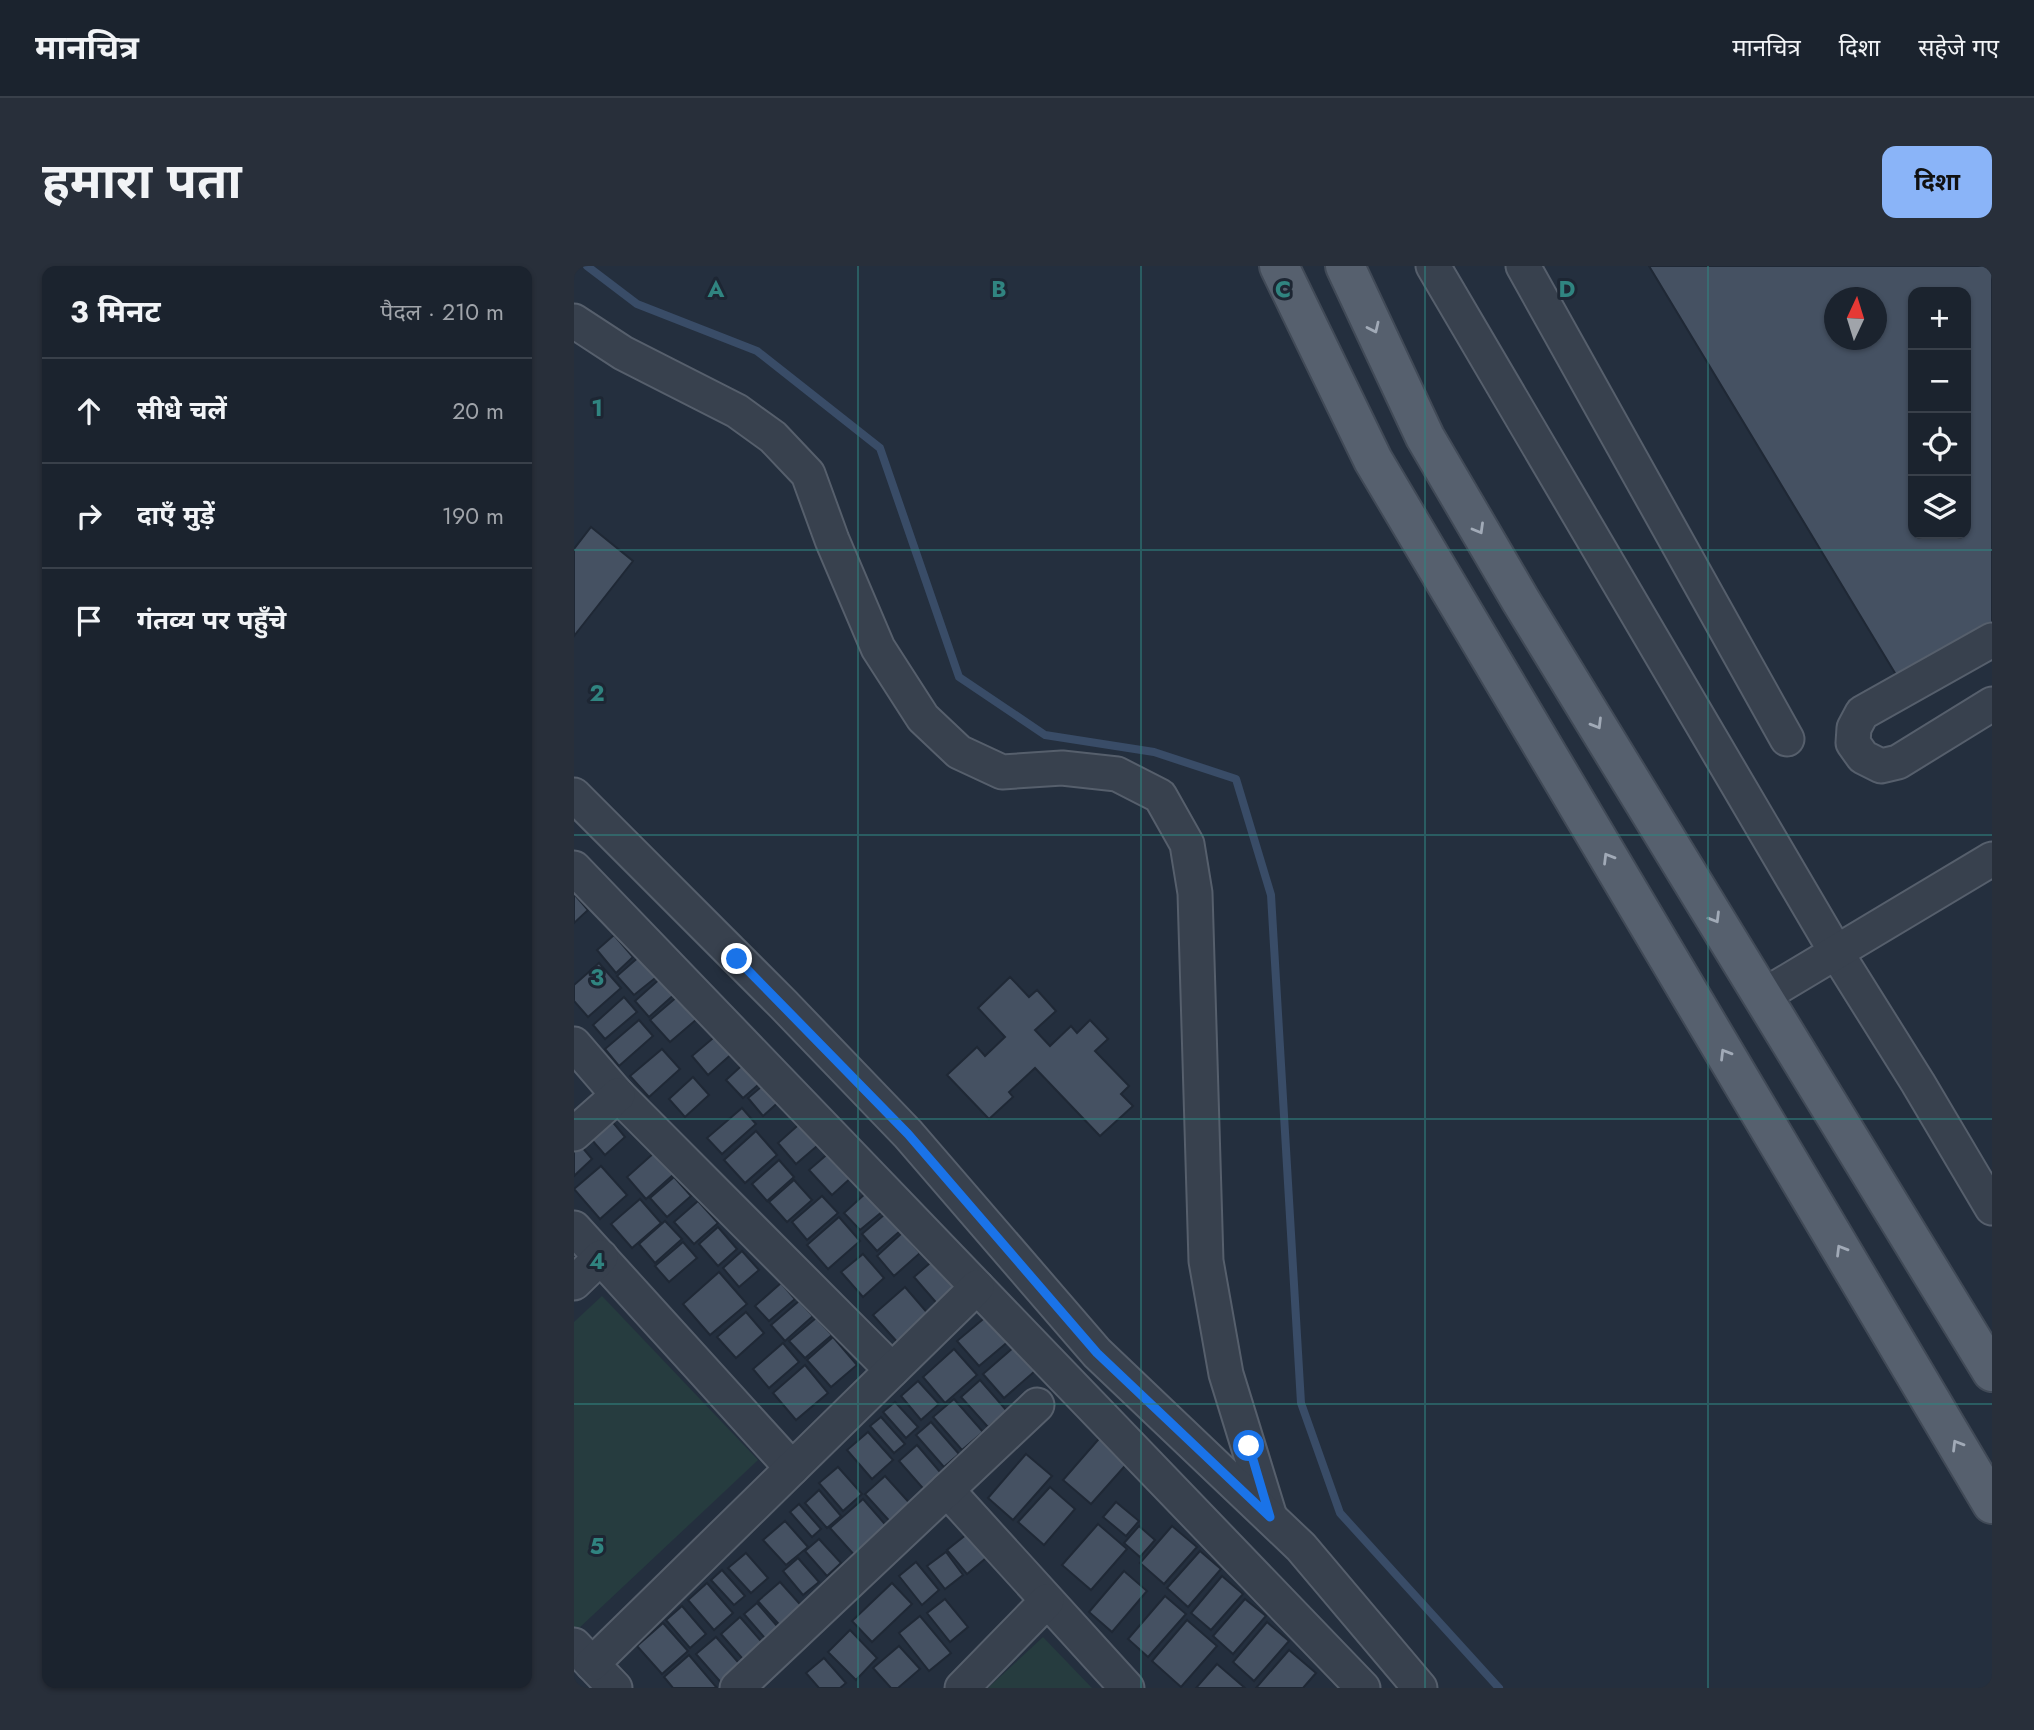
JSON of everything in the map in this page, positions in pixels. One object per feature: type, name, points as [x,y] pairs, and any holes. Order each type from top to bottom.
[{"type":"main road","points":[[1279,266],[1373,460],[1992,1504]]},
{"type":"main road","points":[[1345,266],[1425,437],[1521,601],[1992,1372]]},
{"type":"street","points":[[1433,266],[1836,952],[1992,1208]]},
{"type":"street","points":[[1523,266],[1787,739]]},
{"type":"street","points":[[574,321],[623,353],[737,411],[773,437],[808,474],[832,540],[878,649],[923,718],[958,752],[1002,772],[1062,768],[1117,774],[1160,796],[1187,844],[1195,893],[1206,1261],[1226,1374],[1270,1517]]},
{"type":"street","points":[[1992,640],[1862,713],[1854,728],[1853,743],[1863,757],[1881,766],[1898,762],[1992,704]]},
{"type":"street","points":[[574,794],[908,1134],[1097,1353],[1301,1547],[1420,1688]]},
{"type":"street","points":[[1763,996],[1992,859]]},
{"type":"street","points":[[574,868],[1363,1688]]},
{"type":"street","points":[[574,1044],[618,1095],[892,1370]]},
{"type":"street","points":[[574,1133],[618,1095]]},
{"type":"street","points":[[574,1228],[792,1468]]},
{"type":"street","points":[[574,1283],[601,1257]]},
{"type":"street","points":[[615,1688],[583,1654],[792,1468],[977,1287]]},
{"type":"street","points":[[737,1688],[1037,1405]]},
{"type":"street","points":[[947,1490],[1127,1688]]},
{"type":"street","points":[[962,1688],[1047,1601]]},
{"type":"green space","points":[[602,1296],[758,1460],[576,1631],[574,1322]]},
{"type":"green space","points":[[1043,1637],[1092,1688],[988,1688]]},
{"type":"building","points":[[1649,266],[1992,266],[1992,628],[1901,683]]},
{"type":"building","points":[[591,527],[633,561],[574,636],[574,549]]},
{"type":"building","points":[[574,894],[588,910],[574,923]]},
{"type":"building","points":[[614,935],[633,957],[616,973],[597,950]]},
{"type":"building","points":[[641,955],[659,975],[634,995],[617,976]]},
{"type":"building","points":[[599,963],[621,988],[588,1017],[574,1001],[574,985]]},
{"type":"building","points":[[663,976],[677,992],[649,1017],[635,1001]]},
{"type":"building","points":[[1010,977],[1029,997],[1037,990],[1056,1011],[1035,1030],[1050,1046],[1071,1026],[1077,1033],[1090,1020],[1108,1039],[1095,1051],[1129,1086],[1121,1094],[1133,1106],[1100,1136],[1035,1068],[1009,1092],[1013,1097],[989,1119],[947,1075],[977,1047],[985,1056],[1005,1037],[978,1008]]},
{"type":"building","points":[[678,996],[697,1019],[670,1042],[650,1020]]},
{"type":"building","points":[[624,997],[637,1012],[605,1039],[593,1025]]},
{"type":"building","points":[[639,1020],[653,1036],[619,1066],[605,1049]]},
{"type":"building","points":[[719,1033],[735,1051],[708,1075],[692,1056]]},
{"type":"building","points":[[662,1049],[680,1069],[649,1097],[630,1076]]},
{"type":"building","points":[[749,1059],[766,1078],[743,1098],[726,1080]]},
{"type":"building","points":[[693,1077],[709,1095],[685,1117],[669,1099]]},
{"type":"building","points":[[767,1082],[782,1099],[763,1116],[748,1098]]},
{"type":"building","points":[[742,1108],[756,1124],[722,1154],[707,1138]]},
{"type":"building","points":[[606,1114],[625,1137],[605,1155],[585,1132]]},
{"type":"building","points":[[805,1119],[824,1140],[796,1164],[778,1143]]},
{"type":"building","points":[[756,1131],[777,1155],[745,1183],[724,1160]]},
{"type":"building","points":[[577,1141],[592,1159],[574,1176],[574,1144]]},
{"type":"building","points":[[831,1151],[853,1176],[832,1195],[809,1170]]},
{"type":"building","points":[[655,1152],[674,1174],[646,1199],[627,1177]]},
{"type":"building","points":[[779,1160],[794,1177],[767,1201],[752,1184]]},
{"type":"building","points":[[601,1166],[627,1195],[600,1219],[574,1189]]},
{"type":"building","points":[[674,1177],[691,1196],[667,1217],[650,1198]]},
{"type":"building","points":[[794,1180],[812,1200],[787,1222],[769,1202]]},
{"type":"building","points":[[867,1192],[883,1211],[860,1230],[844,1213]]},
{"type":"building","points":[[822,1196],[838,1213],[807,1240],[792,1222]]},
{"type":"building","points":[[640,1199],[661,1223],[632,1248],[611,1224]]},
{"type":"building","points":[[698,1201],[718,1223],[694,1244],[674,1222]]},
{"type":"building","points":[[892,1208],[907,1225],[877,1251],[862,1234]]},
{"type":"building","points":[[839,1217],[860,1241],[828,1269],[807,1245]]},
{"type":"building","points":[[665,1221],[682,1239],[655,1263],[639,1244]]},
{"type":"building","points":[[718,1227],[737,1249],[718,1266],[699,1244]]},
{"type":"building","points":[[902,1233],[920,1253],[894,1276],[877,1256]]},
{"type":"building","points":[[683,1242],[697,1258],[669,1282],[655,1266]]},
{"type":"building","points":[[742,1251],[759,1270],[739,1287],[723,1268]]},
{"type":"building","points":[[863,1254],[884,1278],[863,1297],[841,1272]]},
{"type":"building","points":[[937,1257],[963,1286],[940,1307],[914,1277]]},
{"type":"building","points":[[719,1272],[747,1304],[710,1335],[683,1304]]},
{"type":"building","points":[[781,1283],[795,1299],[769,1321],[755,1306]]},
{"type":"building","points":[[905,1287],[930,1316],[899,1344],[873,1315]]},
{"type":"building","points":[[799,1301],[813,1316],[785,1341],[771,1325]]},
{"type":"building","points":[[746,1312],[764,1333],[736,1358],[717,1337]]},
{"type":"building","points":[[988,1315],[1010,1340],[979,1366],[957,1341]]},
{"type":"building","points":[[816,1318],[832,1335],[805,1358],[789,1341]]},
{"type":"building","points":[[833,1337],[857,1365],[831,1387],[807,1360]]},
{"type":"building","points":[[783,1343],[799,1362],[769,1388],[753,1369]]},
{"type":"building","points":[[1014,1347],[1035,1371],[1004,1398],[983,1374]]},
{"type":"building","points":[[954,1349],[977,1375],[945,1403],[923,1377]]},
{"type":"building","points":[[805,1365],[828,1393],[796,1420],[773,1393]]},
{"type":"building","points":[[980,1380],[1007,1411],[988,1427],[961,1397]]},
{"type":"building","points":[[918,1381],[939,1404],[921,1420],[901,1396]]},
{"type":"building","points":[[954,1399],[983,1432],[962,1450],[933,1417]]},
{"type":"building","points":[[895,1402],[918,1427],[906,1438],[883,1412]]},
{"type":"building","points":[[881,1417],[905,1444],[894,1453],[870,1426]]},
{"type":"building","points":[[931,1422],[959,1454],[944,1467],[916,1435]]},
{"type":"building","points":[[868,1432],[893,1460],[872,1479],[847,1450]]},
{"type":"building","points":[[1104,1433],[1132,1458],[1091,1504],[1063,1480]]},
{"type":"building","points":[[917,1445],[946,1479],[928,1494],[899,1461]]},
{"type":"building","points":[[1026,1454],[1052,1476],[1013,1520],[988,1498]]},
{"type":"building","points":[[838,1467],[862,1494],[843,1511],[819,1483]]},
{"type":"building","points":[[885,1476],[914,1508],[894,1526],[865,1494]]},
{"type":"building","points":[[1050,1487],[1075,1509],[1044,1545],[1018,1522]]},
{"type":"building","points":[[819,1490],[841,1516],[827,1528],[805,1503]]},
{"type":"building","points":[[863,1499],[890,1530],[857,1558],[830,1528]]},
{"type":"building","points":[[1116,1502],[1139,1521],[1126,1536],[1103,1517]]},
{"type":"building","points":[[799,1504],[821,1529],[812,1537],[790,1512]]},
{"type":"building","points":[[785,1521],[808,1547],[786,1565],[763,1540]]},
{"type":"building","points":[[1098,1524],[1127,1549],[1091,1590],[1062,1565]]},
{"type":"building","points":[[1139,1526],[1155,1540],[1140,1557],[1124,1543]]},
{"type":"building","points":[[1172,1526],[1197,1547],[1164,1584],[1140,1563]]},
{"type":"building","points":[[967,1534],[986,1558],[967,1574],[947,1550]]},
{"type":"building","points":[[819,1539],[841,1563],[827,1576],[805,1551]]},
{"type":"building","points":[[1200,1551],[1221,1569],[1188,1607],[1167,1588]]},
{"type":"building","points":[[946,1552],[963,1575],[945,1589],[927,1566]]},
{"type":"building","points":[[746,1553],[768,1578],[751,1593],[728,1568]]},
{"type":"building","points":[[798,1558],[819,1582],[803,1595],[783,1571]]},
{"type":"building","points":[[916,1562],[939,1590],[922,1605],[899,1576]]},
{"type":"building","points":[[722,1570],[745,1596],[734,1605],[711,1580]]},
{"type":"building","points":[[1124,1571],[1147,1591],[1112,1632],[1089,1612]]},
{"type":"building","points":[[1222,1576],[1243,1594],[1211,1630],[1191,1613]]},
{"type":"building","points":[[780,1582],[807,1612],[785,1631],[758,1601]]},
{"type":"building","points":[[707,1583],[733,1613],[714,1630],[688,1600]]},
{"type":"building","points":[[892,1583],[912,1604],[872,1642],[852,1621]]},
{"type":"building","points":[[1165,1596],[1186,1614],[1148,1657],[1128,1639]]},
{"type":"building","points":[[945,1599],[968,1627],[950,1642],[927,1613]]},
{"type":"building","points":[[1245,1599],[1266,1616],[1233,1654],[1213,1636]]},
{"type":"building","points":[[757,1603],[784,1634],[771,1645],[744,1614]]},
{"type":"building","points":[[682,1606],[706,1634],[690,1648],[666,1620]]},
{"type":"building","points":[[920,1616],[951,1653],[929,1671],[899,1633]]},
{"type":"building","points":[[740,1617],[767,1648],[748,1665],[721,1634]]},
{"type":"building","points":[[1187,1620],[1217,1646],[1181,1687],[1152,1661]]},
{"type":"building","points":[[1267,1622],[1289,1641],[1254,1681],[1233,1662]]},
{"type":"building","points":[[663,1623],[688,1651],[662,1674],[637,1646]]},
{"type":"building","points":[[850,1630],[877,1658],[856,1680],[828,1652]]},
{"type":"building","points":[[716,1637],[745,1670],[725,1687],[696,1654]]},
{"type":"building","points":[[899,1646],[920,1669],[898,1688],[891,1688],[873,1668]]},
{"type":"building","points":[[1289,1650],[1316,1673],[1303,1688],[1256,1688]]},
{"type":"building","points":[[689,1655],[717,1688],[673,1688],[664,1677]]},
{"type":"building","points":[[824,1658],[846,1683],[840,1688],[819,1688],[806,1673]]},
{"type":"building","points":[[1217,1664],[1245,1688],[1196,1688]]},
{"type":"waterway","points":[[587,266],[637,304],[757,351],[880,448],[959,677],[1045,735],[1154,752],[1236,779],[1271,895],[1301,1403],[1340,1513],[1499,1688]]},
{"type":"route","points":[[737,959],[908,1134],[1097,1353],[1270,1517],[1249,1446]]}]
